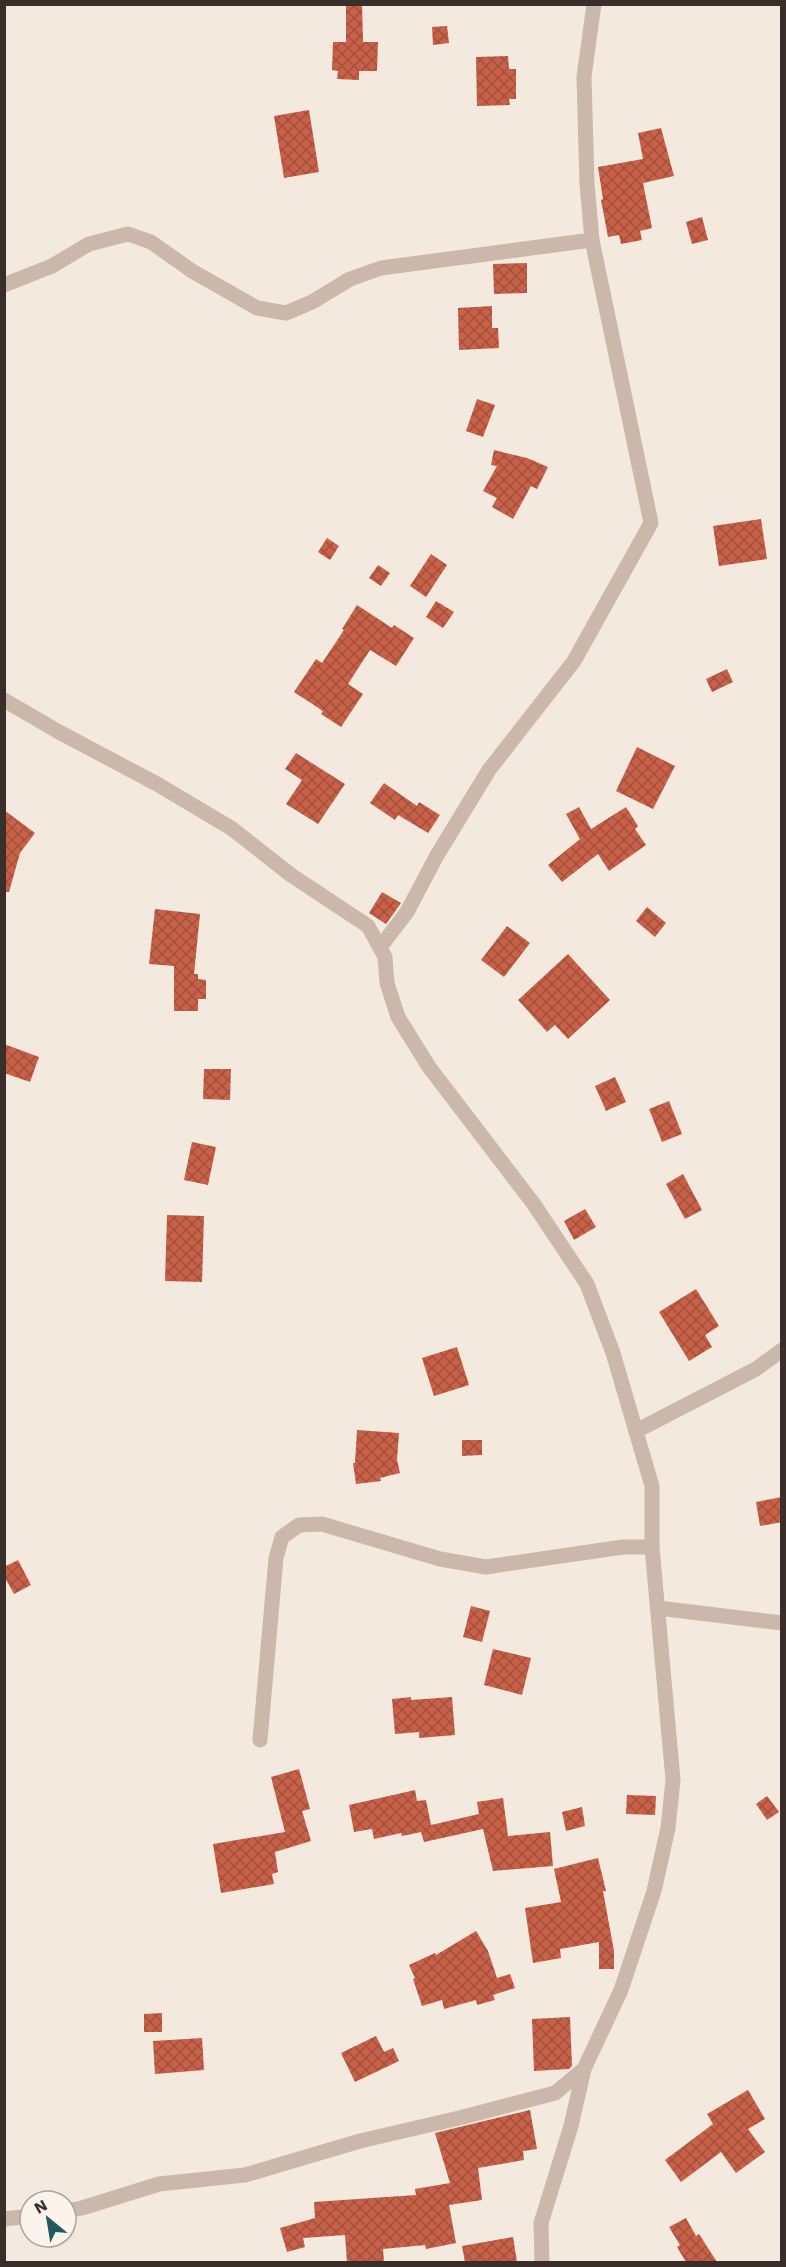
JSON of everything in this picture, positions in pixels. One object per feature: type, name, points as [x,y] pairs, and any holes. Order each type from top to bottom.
[{"type":"street","points":[[381,946],[407,912],[436,857],[489,770],[574,661],[651,523],[592,240],[586,184],[584,77],[594,4]]},
{"type":"street","points":[[4,285],[52,266],[89,244],[128,234],[151,242],[192,271],[257,308],[286,312],[312,302],[350,279],[381,267],[592,240]]},
{"type":"street","points":[[4,700],[157,784],[231,828],[291,875],[369,927],[385,957],[387,983],[398,1017],[429,1067],[533,1203],[587,1284],[613,1353],[652,1486],[652,1547],[673,1780],[668,1828],[654,1891],[621,1990],[584,2069],[571,2126],[541,2223],[542,2262]]},
{"type":"street","points":[[636,1431],[756,1369],[782,1350]]},
{"type":"street","points":[[260,1740],[276,1558],[282,1537],[299,1525],[322,1524],[440,1559],[486,1567],[623,1547],[652,1547]]},
{"type":"street","points":[[658,1608],[782,1623]]},
{"type":"street","points":[[78,2209],[159,2184],[245,2175],[360,2141],[555,2093],[584,2069]]},
{"type":"building","points":[[346,4],[362,4],[363,42],[378,42],[377,71],[359,71],[359,80],[337,79],[338,71],[332,70],[333,42],[346,42]]},
{"type":"building","points":[[447,26],[449,43],[433,45],[432,27]]},
{"type":"building","points":[[508,56],[509,69],[516,69],[516,99],[509,99],[510,105],[477,106],[476,57]]},
{"type":"building","points":[[309,110],[319,172],[284,178],[274,116]]},
{"type":"building","points":[[661,128],[674,176],[643,183],[652,228],[640,231],[642,240],[621,244],[619,235],[608,237],[598,167],[643,159],[638,133]]},
{"type":"building","points":[[702,217],[708,240],[692,244],[686,222]]},
{"type":"building","points":[[527,263],[527,293],[494,294],[493,264]]},
{"type":"building","points":[[492,306],[492,328],[498,328],[499,348],[459,350],[458,308]]},
{"type":"building","points":[[477,399],[495,405],[483,437],[466,431]]},
{"type":"building","points":[[494,450],[527,458],[548,467],[537,489],[531,486],[513,519],[492,507],[497,498],[483,491],[497,466],[491,465]]},
{"type":"building","points":[[761,519],[767,559],[719,566],[713,526]]},
{"type":"building","points":[[327,538],[339,546],[330,560],[318,552]]},
{"type":"building","points":[[431,554],[447,565],[426,597],[410,586]]},
{"type":"building","points":[[378,565],[390,573],[381,586],[369,578]]},
{"type":"building","points":[[436,601],[454,612],[443,628],[426,617]]},
{"type":"building","points":[[357,605],[392,628],[394,625],[414,638],[396,666],[370,650],[348,684],[363,694],[341,727],[321,714],[323,711],[294,692],[316,659],[322,663]]},
{"type":"building","points":[[727,669],[733,682],[712,692],[706,679]]},
{"type":"building","points":[[637,747],[675,766],[653,809],[616,791]]},
{"type":"building","points":[[296,753],[345,784],[318,824],[286,804],[302,780],[285,769]]},
{"type":"building","points":[[384,783],[417,806],[419,802],[440,815],[428,833],[398,815],[395,820],[370,803]]},
{"type":"building","points":[[579,807],[591,829],[626,807],[638,826],[635,829],[646,845],[609,871],[598,854],[562,882],[548,865],[580,839],[566,814]]},
{"type":"building","points":[[4,810],[35,833],[20,853],[9,892],[4,892]]},
{"type":"building","points":[[382,892],[401,903],[386,924],[369,913]]},
{"type":"building","points":[[647,907],[666,923],[655,937],[636,921]]},
{"type":"building","points":[[155,909],[200,914],[194,974],[198,974],[198,979],[206,980],[206,999],[198,999],[198,1011],[174,1011],[174,966],[149,964]]},
{"type":"building","points":[[507,926],[530,943],[504,977],[481,960]]},
{"type":"building","points":[[568,954],[610,1000],[568,1039],[555,1025],[547,1032],[518,1000]]},
{"type":"building","points":[[4,1044],[39,1057],[30,1082],[4,1073]]},
{"type":"building","points":[[204,1069],[231,1069],[230,1100],[203,1099]]},
{"type":"building","points":[[615,1077],[626,1102],[606,1111],[595,1086]]},
{"type":"building","points":[[669,1101],[682,1134],[662,1142],[649,1109]]},
{"type":"building","points":[[192,1142],[216,1147],[208,1185],[184,1180]]},
{"type":"building","points":[[683,1174],[702,1210],[685,1219],[666,1184]]},
{"type":"building","points":[[585,1209],[596,1227],[574,1240],[564,1221]]},
{"type":"building","points":[[167,1215],[204,1216],[202,1282],[165,1281]]},
{"type":"building","points":[[696,1289],[719,1326],[705,1335],[712,1347],[689,1361],[659,1312]]},
{"type":"building","points":[[457,1347],[469,1385],[434,1396],[422,1358]]},
{"type":"building","points":[[357,1430],[399,1433],[397,1460],[400,1473],[380,1478],[381,1481],[356,1484],[353,1463],[355,1463]]},
{"type":"building","points":[[462,1440],[482,1440],[482,1455],[462,1456]]},
{"type":"building","points":[[782,1497],[782,1522],[760,1526],[756,1502]]},
{"type":"building","points":[[18,1560],[31,1585],[14,1594],[4,1576],[4,1567]]},
{"type":"building","points":[[471,1606],[490,1611],[482,1642],[463,1637]]},
{"type":"building","points":[[493,1649],[531,1658],[522,1695],[484,1685]]},
{"type":"building","points":[[411,1697],[411,1700],[452,1697],[455,1735],[419,1738],[419,1732],[395,1734],[392,1699]]},
{"type":"building","points":[[299,1769],[310,1809],[302,1811],[311,1841],[275,1852],[278,1872],[272,1874],[274,1884],[221,1893],[213,1844],[285,1832],[271,1777]]},
{"type":"building","points":[[415,1790],[417,1801],[426,1800],[431,1825],[479,1814],[477,1802],[503,1798],[508,1836],[550,1832],[553,1866],[493,1871],[483,1829],[424,1842],[421,1832],[402,1836],[401,1833],[374,1839],[372,1829],[354,1832],[349,1805]]},
{"type":"building","points":[[627,1795],[656,1796],[655,1815],[626,1814]]},
{"type":"building","points":[[767,1796],[779,1812],[767,1820],[756,1804]]},
{"type":"building","points":[[582,1807],[585,1826],[566,1831],[562,1812]]},
{"type":"building","points":[[598,1858],[606,1891],[603,1891],[614,1951],[614,1969],[599,1969],[599,1942],[560,1949],[561,1958],[533,1963],[525,1908],[561,1902],[554,1869]]},
{"type":"building","points":[[476,1931],[488,1951],[497,1978],[510,1974],[515,1988],[493,1995],[495,2000],[477,2005],[476,2000],[444,2009],[442,2000],[422,2006],[409,1965],[435,1953],[436,1955]]},
{"type":"building","points":[[162,2013],[162,2032],[144,2032],[144,2014]]},
{"type":"building","points":[[570,2017],[572,2066],[569,2069],[534,2071],[532,2019]]},
{"type":"building","points":[[376,2036],[384,2052],[393,2048],[399,2061],[355,2082],[341,2053]]},
{"type":"building","points":[[202,2038],[204,2070],[155,2074],[153,2041]]},
{"type":"building","points":[[748,2090],[765,2119],[748,2129],[765,2152],[736,2173],[721,2152],[681,2182],[665,2160],[713,2124],[707,2114]]},
{"type":"building","points":[[530,2110],[537,2149],[523,2151],[524,2160],[478,2168],[482,2200],[449,2205],[456,2243],[426,2249],[425,2245],[383,2249],[384,2262],[347,2262],[345,2235],[303,2238],[305,2247],[287,2252],[280,2228],[315,2218],[314,2202],[416,2195],[415,2189],[450,2183],[435,2133]]},
{"type":"building","points":[[686,2218],[696,2236],[699,2234],[717,2262],[686,2262],[677,2247],[680,2245],[669,2227]]},
{"type":"building","points":[[513,2237],[517,2262],[465,2262],[462,2246]]}]
